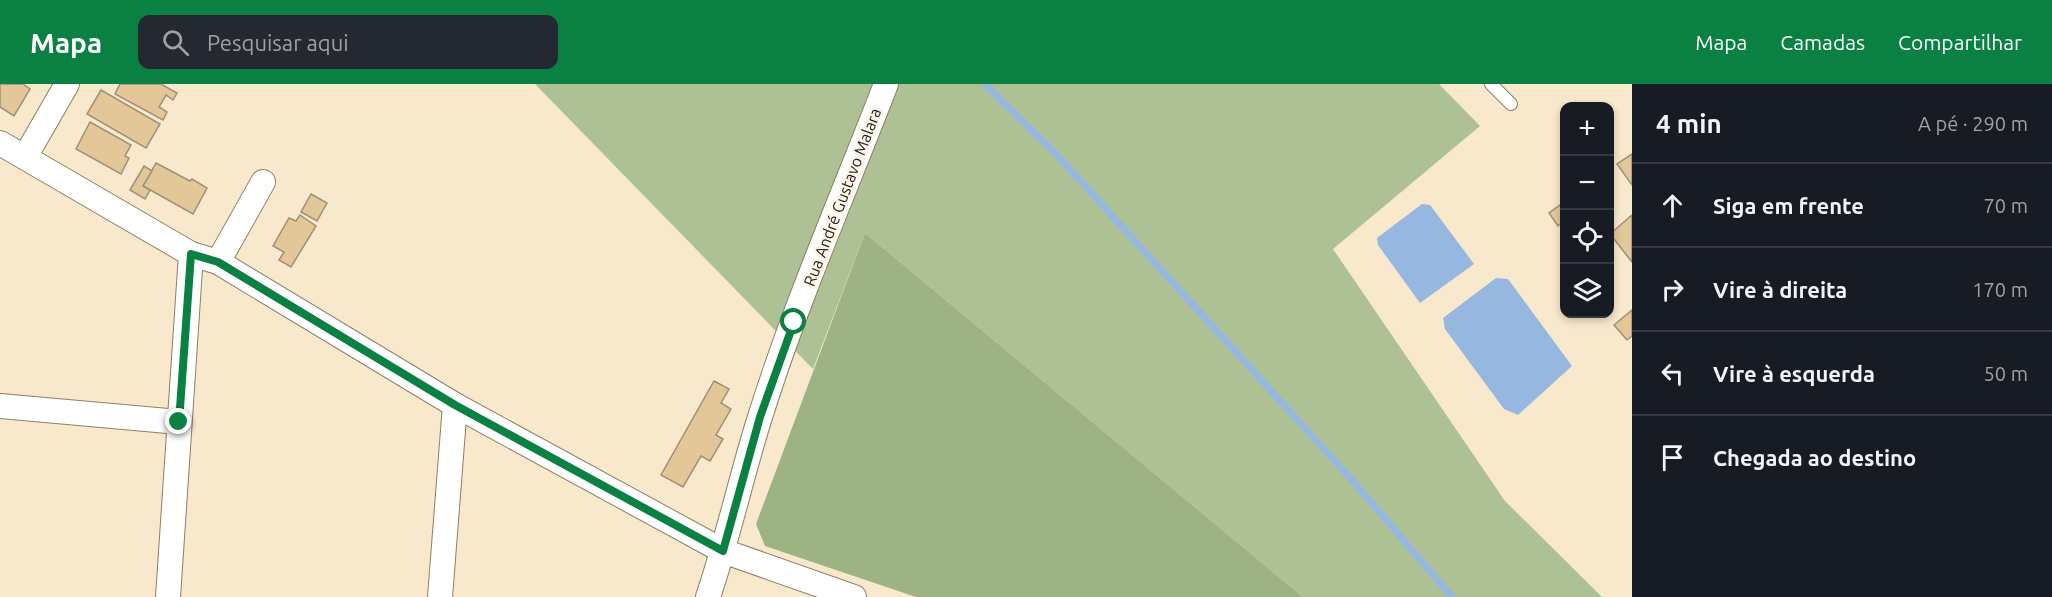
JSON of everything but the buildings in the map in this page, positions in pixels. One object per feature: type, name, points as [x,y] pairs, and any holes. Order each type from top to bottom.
[{"type":"street","points":[[25,157],[67,84]]},
{"type":"street","name":"Rua André Gustavo Malara","points":[[708,597],[760,417],[794,322],[886,84]]},
{"type":"street","points":[[0,143],[191,254],[218,262],[455,405],[723,551],[854,597]]},
{"type":"street","points":[[218,262],[263,182]]},
{"type":"street","points":[[168,597],[191,254]]},
{"type":"street","points":[[440,597],[455,405]]},
{"type":"street","points":[[0,406],[179,422]]},
{"type":"lane","points":[[1491,84],[1511,104]]},
{"type":"green space","points":[[535,84],[1439,84],[1480,126],[1333,249],[1505,501],[1602,597],[1303,597],[865,233],[813,369]]},
{"type":"green space","points":[[865,233],[1303,597],[916,597],[765,546],[756,524]]},
{"type":"water","points":[[1422,204],[1430,205],[1474,264],[1420,303],[1378,245],[1377,238]]},
{"type":"water","points":[[1496,278],[1508,279],[1572,366],[1518,415],[1504,409],[1445,329],[1443,318]]},
{"type":"waterway","points":[[985,84],[1056,154],[1353,481],[1452,597]]},
{"type":"route","points":[[179,422],[191,254],[218,262],[455,405],[723,551],[760,417],[794,322]]}]
